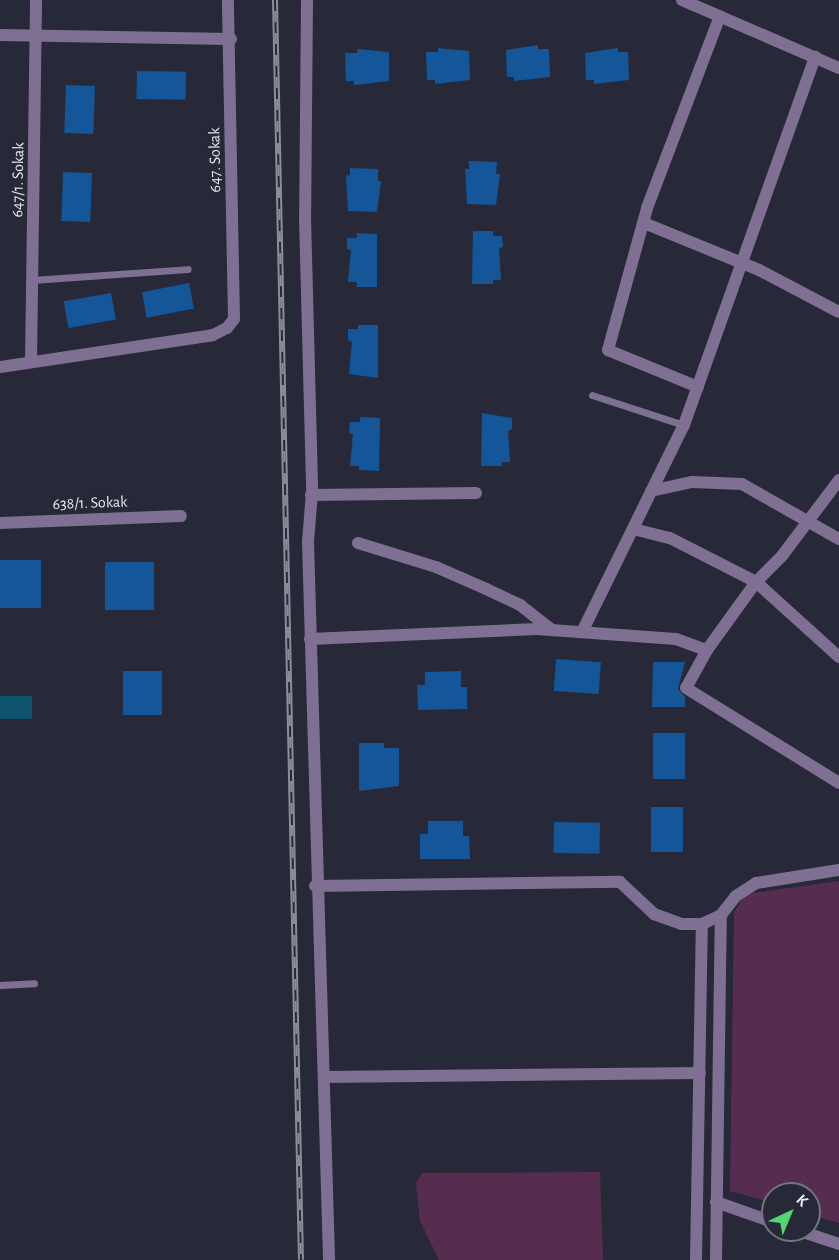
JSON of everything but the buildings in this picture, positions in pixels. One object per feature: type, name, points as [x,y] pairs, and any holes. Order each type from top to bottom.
[{"type":"street","name":"647/1. Sokak","points":[[31,361],[36,0]]},
{"type":"street","name":"647. Sokak","points":[[31,361],[213,335],[227,328],[234,319],[231,39],[228,0]]},
{"type":"street","points":[[307,0],[305,217],[311,495],[310,639],[315,886],[325,1077],[329,1260]]},
{"type":"street","points":[[682,0],[839,68]]},
{"type":"street","points":[[698,387],[608,350],[644,223],[720,16]]},
{"type":"street","points":[[0,34],[37,33],[231,39]]},
{"type":"street","points":[[582,632],[684,425],[815,57]]},
{"type":"street","points":[[644,223],[742,262],[839,312]]},
{"type":"street","points":[[0,366],[31,361]]},
{"type":"street","points":[[839,480],[756,582],[707,650],[687,684],[688,692],[839,783]]},
{"type":"street","points":[[651,491],[692,482],[742,484],[839,539]]},
{"type":"street","points":[[311,495],[476,494]]},
{"type":"street","name":"638/1. Sokak","points":[[0,523],[181,516]]},
{"type":"street","points":[[633,529],[670,538],[756,582],[839,657]]},
{"type":"street","points":[[358,543],[436,567],[486,589],[520,605],[552,630]]},
{"type":"street","points":[[310,639],[552,630],[676,639],[707,650]]},
{"type":"street","points":[[315,886],[620,882],[654,914],[681,924],[702,924],[721,915],[736,897],[756,883],[839,870]]},
{"type":"street","points":[[716,1260],[721,915]]},
{"type":"street","points":[[696,1260],[702,924]]},
{"type":"street","points":[[325,1077],[700,1073]]},
{"type":"street","points":[[716,1202],[761,1218]]},
{"type":"street","points":[[821,1238],[839,1244]]},
{"type":"lane","points":[[32,280],[188,269]]},
{"type":"lane","points":[[592,395],[684,425]]},
{"type":"lane","points":[[0,985],[34,983]]},
{"type":"shaded area","points":[[839,881],[839,1223],[821,1218],[821,1182],[761,1182],[761,1200],[730,1191],[734,912],[746,894]]},
{"type":"shaded area","points":[[600,1172],[603,1260],[439,1260],[420,1221],[416,1183],[422,1173]]},
{"type":"water","points":[[0,696],[32,696],[32,719],[0,719]]},
{"type":"railway","points":[[275,0],[301,1260]]}]
